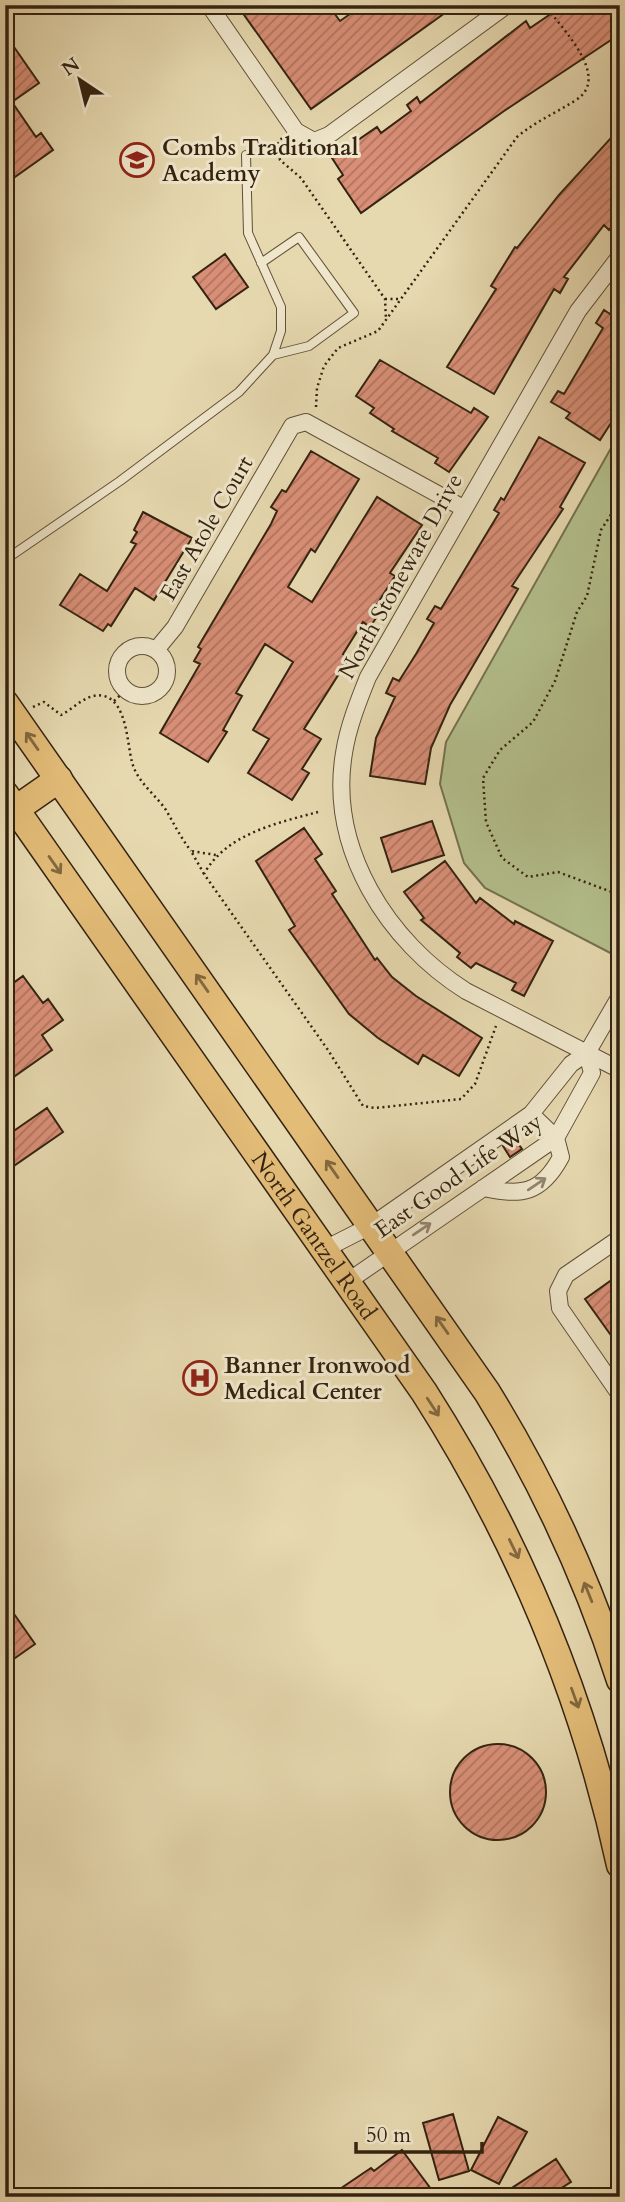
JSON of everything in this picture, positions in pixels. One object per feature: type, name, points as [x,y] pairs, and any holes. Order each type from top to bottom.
[{"type":"main road","points":[[11,711],[487,1392],[542,1486],[590,1596],[620,1679]]},
{"type":"main road","points":[[11,801],[60,779]]},
{"type":"main road","name":"North Gantzel Road","points":[[11,801],[464,1455],[514,1550],[555,1641],[580,1710],[620,1865]]},
{"type":"street","points":[[209,5],[296,131],[314,141],[329,135],[507,5]]},
{"type":"street","name":"North Stoneware Drive","points":[[620,256],[578,311],[368,677],[350,725],[343,755],[342,785],[354,849],[372,896],[383,915],[414,951],[443,977],[620,1070]]},
{"type":"street","points":[[299,424],[463,508]]},
{"type":"street","name":"East Atole Court","points":[[156,650],[175,627],[299,424]]},
{"type":"street","points":[[140,646],[156,650],[166,663],[166,679],[162,686],[148,695],[120,695],[117,676],[120,659],[125,653],[140,646]]},
{"type":"street","name":"East Good Life Way","points":[[323,1250],[372,1225],[531,1114],[571,1064],[587,1053],[620,996]]},
{"type":"street","name":"East Good Life Way","points":[[346,1282],[556,1138],[592,1073],[587,1053]]},
{"type":"street","points":[[483,1188],[507,1193],[525,1192],[552,1174],[561,1157],[556,1138],[531,1114]]},
{"type":"street","points":[[620,1238],[566,1275],[558,1291],[560,1308],[620,1395]]},
{"type":"lane","points":[[5,560],[120,481],[239,392],[273,355],[281,331],[281,307],[247,233],[246,155]]},
{"type":"lane","points":[[261,263],[299,237],[354,313],[309,346],[273,355]]},
{"type":"path","points":[[299,424],[318,406],[317,388],[324,366],[338,348],[378,331],[517,137],[536,121],[584,95],[590,79],[586,63],[545,5]]},
{"type":"path","points":[[296,131],[281,139],[277,145],[280,160],[301,178],[385,299],[386,320]]},
{"type":"path","points":[[385,299],[401,299]]},
{"type":"path","points":[[620,501],[601,530],[587,596],[578,612],[555,681],[533,722],[500,750],[483,778],[486,822],[502,858],[528,877],[558,872],[620,895]]},
{"type":"path","points":[[11,711],[44,702],[61,715],[88,697],[120,695],[121,715],[132,766],[142,783],[165,809],[204,874],[328,1050],[363,1106],[375,1108],[461,1099],[475,1084],[504,1011]]},
{"type":"path","points":[[204,874],[216,855],[265,824],[318,812]]},
{"type":"path","points":[[191,851],[216,855]]},
{"type":"green space","points":[[620,432],[620,958],[485,888],[464,863],[440,784],[446,742]]},
{"type":"building","points":[[237,5],[328,5],[340,21],[363,5],[456,5],[311,109]]},
{"type":"building","points":[[564,5],[620,5],[620,21],[614,25],[620,34],[504,111],[361,213],[338,179],[343,175],[332,158],[377,127],[381,133],[411,111],[407,105],[417,97],[420,103],[526,21],[530,28]]},
{"type":"building","points":[[5,34],[39,83],[12,102],[36,137],[41,133],[53,150],[5,184]]},
{"type":"building","points":[[620,128],[620,217],[609,230],[604,225],[564,277],[568,279],[560,293],[554,289],[494,394],[447,367],[496,289],[491,286],[515,247],[517,248],[559,195]]},
{"type":"building","points":[[225,254],[248,287],[216,309],[193,277]]},
{"type":"building","points":[[620,300],[620,409],[600,440],[566,418],[570,413],[551,402],[558,391],[564,394],[603,328],[596,323],[604,310],[610,314]]},
{"type":"building","points":[[380,360],[471,413],[474,408],[488,417],[449,472],[435,463],[438,458],[392,431],[394,429],[370,413],[374,408],[356,396]]},
{"type":"building","points":[[539,437],[585,463],[560,507],[563,509],[512,586],[518,589],[450,705],[431,748],[425,784],[370,776],[376,738],[395,697],[386,693],[393,678],[399,681],[416,654],[434,623],[427,619],[435,606],[441,609],[499,513],[494,510],[501,498],[504,500]]},
{"type":"building","points":[[311,451],[359,479],[315,552],[311,549],[288,587],[312,602],[377,497],[422,525],[390,573],[395,576],[372,612],[378,615],[370,627],[363,622],[343,654],[349,658],[304,729],[321,739],[302,769],[309,773],[292,800],[248,773],[269,739],[253,730],[293,662],[265,644],[236,693],[242,696],[223,730],[227,732],[208,762],[160,733],[200,664],[194,661],[201,649],[198,647],[271,524],[277,511],[271,507],[282,490],[286,492]]},
{"type":"building","points":[[143,512],[192,538],[154,600],[135,588],[111,626],[108,624],[103,631],[60,605],[80,574],[107,591],[136,544],[131,542]]},
{"type":"building","points":[[432,821],[444,855],[392,872],[381,838]]},
{"type":"building","points":[[304,828],[322,854],[315,859],[336,891],[332,894],[375,960],[377,958],[392,977],[416,996],[482,1038],[459,1076],[423,1055],[418,1064],[378,1038],[349,1014],[289,930],[295,926],[256,861]]},
{"type":"building","points":[[445,861],[476,903],[480,898],[514,924],[515,921],[553,941],[524,996],[512,990],[516,983],[476,963],[471,968],[457,957],[460,953],[421,920],[424,918],[404,892]]},
{"type":"building","points":[[23,976],[43,1003],[48,999],[63,1020],[42,1035],[52,1050],[5,1083],[5,989]]},
{"type":"building","points":[[47,1108],[63,1132],[5,1172],[5,1137]]},
{"type":"building","points":[[514,1138],[522,1149],[510,1157],[503,1146]]},
{"type":"building","points":[[620,1274],[620,1348],[585,1299]]},
{"type":"building","points":[[5,1601],[35,1644],[5,1665]]},
{"type":"building","points":[[498,1744],[516,1748],[532,1758],[542,1774],[546,1792],[542,1810],[532,1826],[516,1836],[498,1840],[480,1836],[464,1826],[454,1810],[450,1792],[454,1774],[464,1758],[480,1748]]},
{"type":"building","points":[[453,2114],[469,2171],[439,2180],[423,2123]]},
{"type":"building","points":[[498,2117],[527,2132],[499,2184],[471,2170]]},
{"type":"building","points":[[402,2150],[431,2189],[420,2197],[328,2197],[371,2168],[374,2171]]},
{"type":"building","points":[[556,2159],[571,2182],[547,2197],[498,2197]]},
{"type":"place","name":"Combs Traditional Academy","points":[[137,160]]},
{"type":"place","name":"Banner Ironwood Medical Center","points":[[200,1378]]}]
